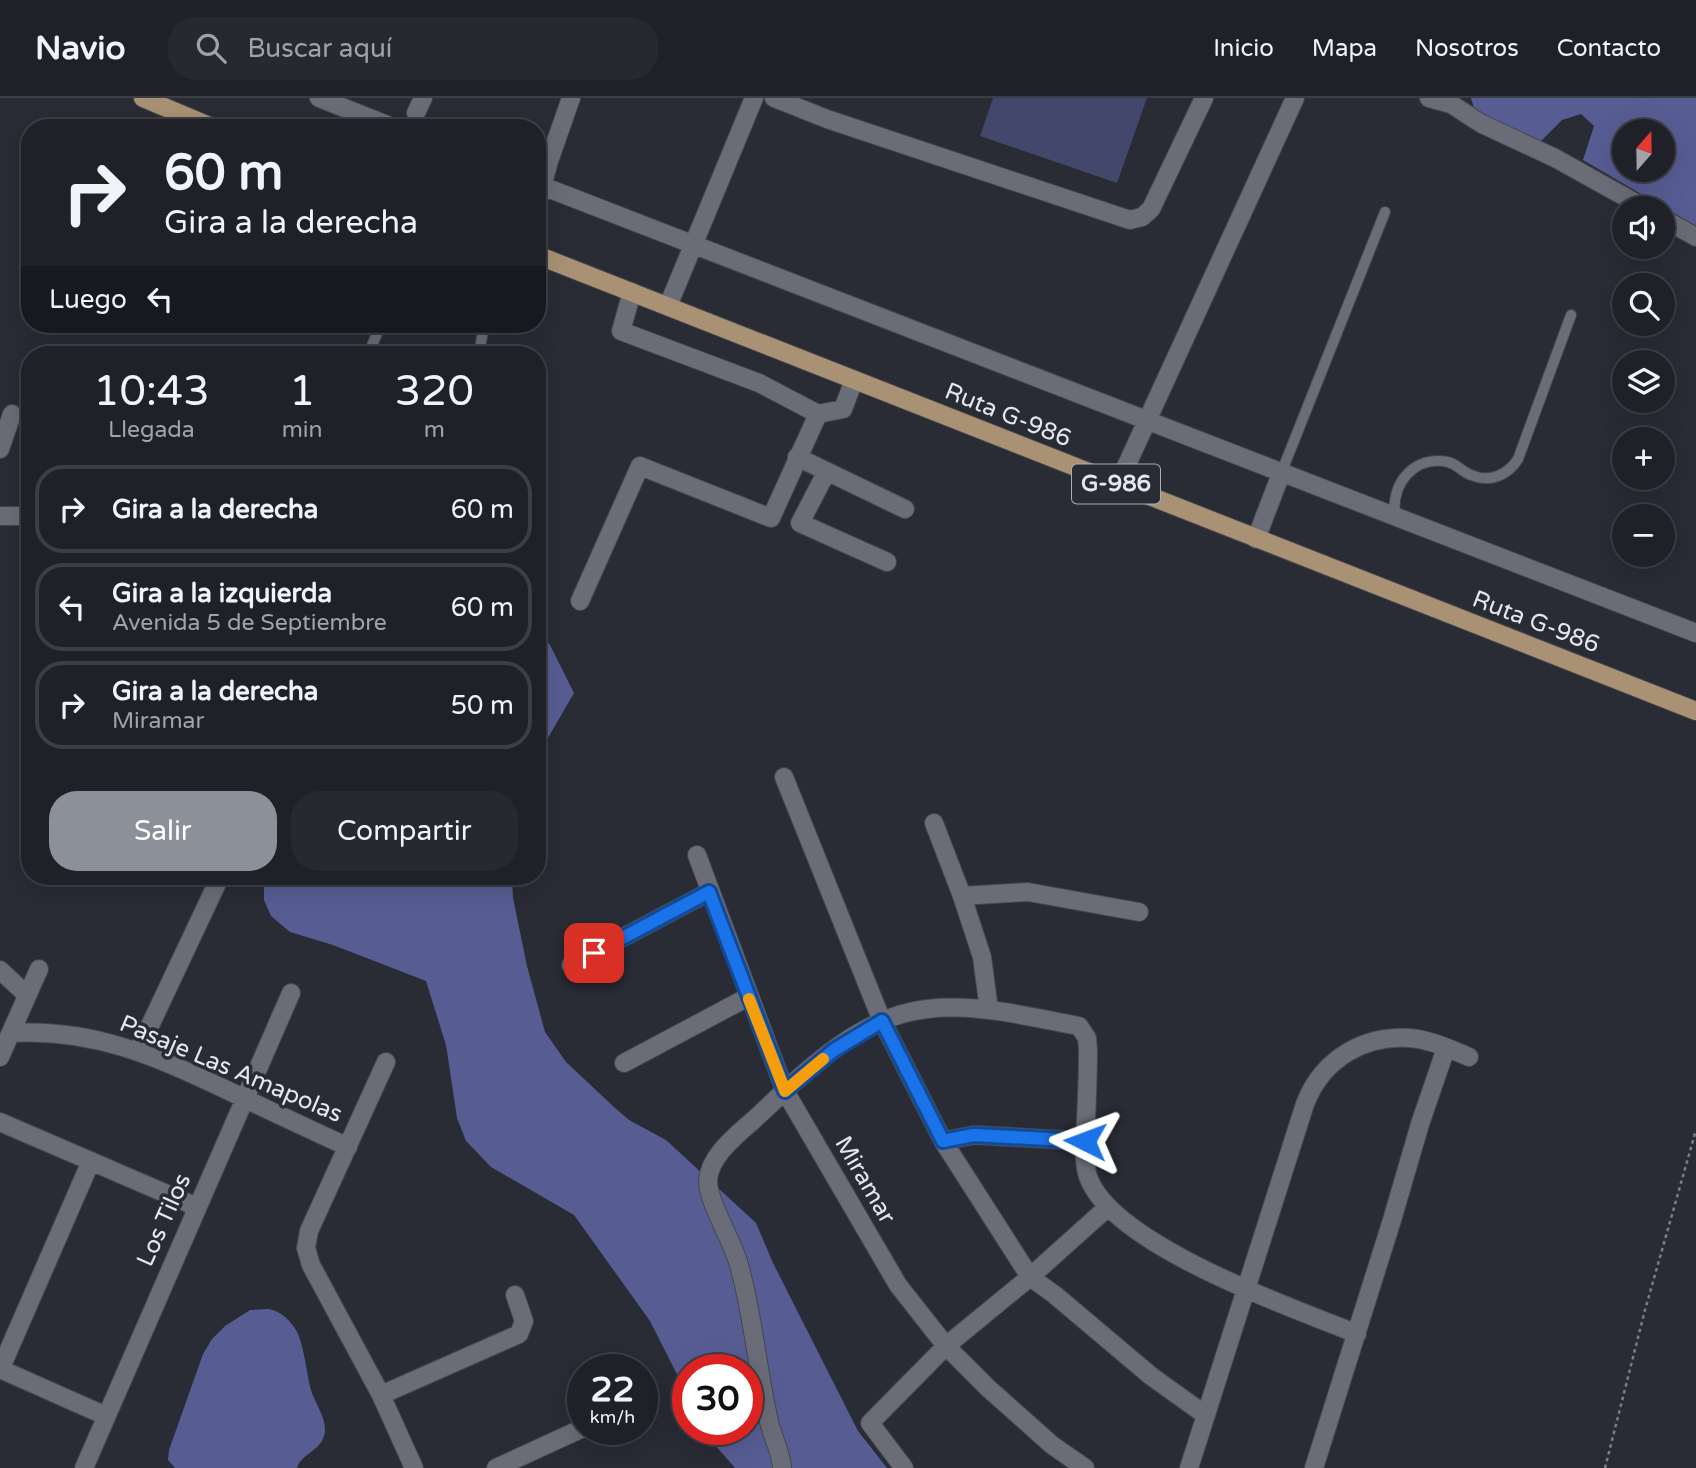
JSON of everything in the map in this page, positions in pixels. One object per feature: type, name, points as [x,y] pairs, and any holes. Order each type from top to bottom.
[{"type":"main road","points":[[143,98],[193,119]]},
{"type":"main road","name":"Ruta G-986","points":[[546,259],[1696,711]]},
{"type":"street","points":[[319,98],[372,119]]},
{"type":"street","points":[[546,165],[571,98]]},
{"type":"street","points":[[668,306],[754,98]]},
{"type":"street","points":[[774,98],[827,119],[1130,220],[1142,217],[1151,209],[1205,98]]},
{"type":"street","points":[[1118,484],[1296,98]]},
{"type":"street","points":[[1429,98],[1460,108],[1482,124],[1555,158],[1623,196]]},
{"type":"street","points":[[546,187],[693,246],[1694,626]]},
{"type":"street","points":[[1675,225],[1696,237]]},
{"type":"street","points":[[632,292],[621,331],[759,383],[818,414],[843,409],[854,380]]},
{"type":"street","points":[[0,449],[14,414]]},
{"type":"street","points":[[580,601],[640,466],[771,518],[818,414]]},
{"type":"street","points":[[797,457],[905,509]]},
{"type":"street","points":[[1256,539],[1282,471]]},
{"type":"street","points":[[826,473],[800,523],[887,562]]},
{"type":"street","points":[[0,516],[21,516]]},
{"type":"street","points":[[784,777],[882,1021],[943,1141],[1030,1277],[1151,1376],[1205,1414]]},
{"type":"street","points":[[934,823],[982,957],[989,1010]]},
{"type":"street","name":"Miramar","points":[[697,855],[785,1091],[898,1285],[946,1346],[988,1388],[1052,1445],[1085,1468]]},
{"type":"street","points":[[138,1051],[216,885]]},
{"type":"street","points":[[571,965],[709,892]]},
{"type":"street","points":[[962,896],[1028,892],[1139,912]]},
{"type":"street","points":[[0,1057],[38,969]]},
{"type":"street","points":[[0,970],[27,995]]},
{"type":"street","name":"Los Tilos","points":[[84,1468],[291,993]]},
{"type":"street","points":[[624,1063],[748,997]]},
{"type":"street","points":[[782,1468],[781,1456],[768,1419],[758,1352],[739,1265],[708,1185],[710,1168],[785,1091],[834,1050],[882,1021],[900,1014],[927,1009],[989,1010],[1079,1026],[1087,1038],[1088,1050],[1085,1141],[1087,1173],[1095,1191],[1108,1208],[1162,1246],[1247,1290],[1357,1334]]},
{"type":"street","name":"Pasaje Las Amapolas","points":[[10,1033],[55,1032],[78,1035],[138,1051],[348,1147]]},
{"type":"street","points":[[1189,1468],[1305,1104],[1317,1078],[1345,1052],[1378,1040],[1418,1039],[1469,1057]]},
{"type":"street","points":[[1314,1468],[1446,1048]]},
{"type":"street","points":[[386,1062],[309,1231],[306,1248],[311,1265],[381,1395],[412,1467]]},
{"type":"street","points":[[0,1122],[197,1207]]},
{"type":"street","points":[[943,1141],[974,1135],[1085,1141]]},
{"type":"street","points":[[91,1161],[0,1369],[106,1416]]},
{"type":"street","points":[[904,1468],[870,1423],[946,1346],[1108,1208]]},
{"type":"street","points":[[381,1395],[519,1334],[524,1321],[515,1295]]},
{"type":"street","points":[[496,1468],[567,1435]]},
{"type":"lane","points":[[1282,471],[1385,212]]},
{"type":"lane","points":[[1395,514],[1394,495],[1397,487],[1408,472],[1423,463],[1449,462],[1472,476],[1481,478],[1499,476],[1513,466],[1518,459],[1570,315]]},
{"type":"path","points":[[1605,1468],[1645,1310],[1696,1130]]},
{"type":"shaded area","points":[[993,98],[1147,98],[1117,183],[980,136]]},
{"type":"shaded area","points":[[1471,98],[1696,98],[1696,226],[1675,214],[1675,196],[1645,196],[1621,182],[1675,182],[1675,119],[1612,119],[1612,177],[1583,160],[1594,126],[1581,114],[1562,120],[1541,141],[1475,112]]},
{"type":"shaded area","points":[[546,641],[550,645],[574,693],[546,741]]},
{"type":"shaded area","points":[[264,885],[512,885],[527,966],[545,1032],[566,1062],[614,1107],[629,1120],[666,1140],[756,1223],[773,1263],[858,1431],[887,1468],[735,1468],[715,1445],[763,1445],[763,1354],[672,1354],[672,1364],[650,1321],[574,1215],[491,1167],[466,1141],[457,1118],[446,1045],[426,981],[333,945],[290,932],[271,916],[264,900]]},
{"type":"shaded area","points":[[268,1309],[286,1318],[297,1333],[311,1390],[325,1424],[322,1441],[302,1459],[297,1468],[175,1468],[168,1460],[169,1450],[203,1354],[212,1339],[225,1326],[250,1310]]},
{"type":"slow traffic","points":[[749,999],[785,1091],[823,1059]]},
{"type":"route","points":[[594,953],[709,892],[785,1091],[834,1050],[882,1021],[943,1141],[974,1135],[1085,1141]]}]
